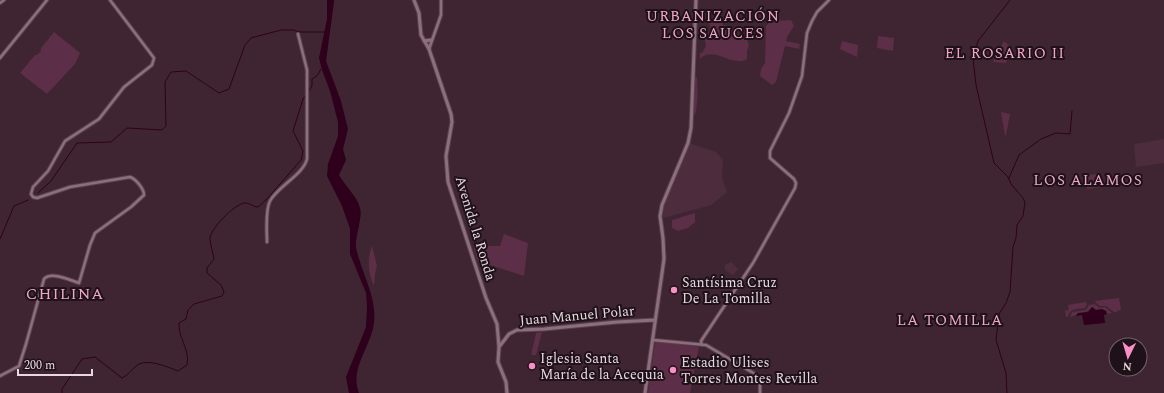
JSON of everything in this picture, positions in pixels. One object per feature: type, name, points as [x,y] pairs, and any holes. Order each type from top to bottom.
[{"type":"main road","name":"Avenida la Ronda","points":[[414,0],[418,12],[421,35],[428,49],[451,114],[452,122],[446,156],[450,188],[486,298],[497,324],[499,347],[498,362],[506,382],[507,393]]},
{"type":"main road","points":[[646,393],[664,259],[660,216],[662,205],[688,143],[691,128],[696,0]]},
{"type":"main road","points":[[424,41],[431,40]]},
{"type":"main road","name":"Juan Manuel Polar","points":[[499,347],[511,333],[520,330],[655,320]]},
{"type":"main road","name":"Juan Manuel Polar","points":[[498,338],[504,340]]},
{"type":"street","points":[[0,3],[4,0]]},
{"type":"street","points":[[0,58],[47,0]]},
{"type":"street","points":[[0,376],[19,366],[44,279],[51,275],[79,283],[94,233],[143,197],[144,192],[135,180],[130,177],[70,187],[37,198],[33,197],[31,192],[48,171],[65,141],[99,119],[124,87],[153,63],[154,58],[110,0]]},
{"type":"street","points":[[428,49],[441,15],[441,0]]},
{"type":"street","points":[[702,345],[701,341],[753,263],[795,188],[796,183],[794,179],[770,158],[770,150],[789,113],[802,76],[807,33],[817,12],[829,0]]},
{"type":"street","points":[[267,242],[268,209],[270,201],[303,167],[307,159],[307,70],[298,34]]},
{"type":"street","points":[[653,340],[707,345],[753,372],[760,381],[760,393]]},
{"type":"shaded area","points":[[327,0],[334,0],[334,2],[326,61],[341,101],[348,129],[343,149],[346,160],[339,175],[356,199],[360,208],[361,212],[356,247],[371,294],[374,313],[372,332],[357,375],[359,393],[349,393],[346,377],[366,327],[366,293],[350,254],[350,229],[342,206],[327,176],[328,164],[338,136],[338,122],[319,58],[327,19]]},
{"type":"shaded area","points":[[721,19],[723,25],[732,28],[737,32],[737,34],[747,39],[749,45],[747,59],[735,61],[711,54],[705,55],[700,59],[700,53],[702,53],[706,46],[704,36],[712,30],[709,23]]},
{"type":"shaded area","points":[[791,20],[794,26],[786,41],[800,44],[799,49],[785,46],[776,82],[772,85],[760,76],[761,69],[765,63],[766,26],[770,21]]},
{"type":"shaded area","points":[[54,32],[80,53],[75,64],[47,94],[20,73],[35,55],[41,51],[41,48]]},
{"type":"shaded area","points":[[878,36],[894,38],[893,51],[877,48]]},
{"type":"shaded area","points":[[842,41],[858,45],[857,57],[840,49]]},
{"type":"shaded area","points":[[1004,41],[1013,49],[1006,63],[993,62]]},
{"type":"shaded area","points":[[695,77],[697,78],[698,96],[695,115],[693,116]]},
{"type":"shaded area","points":[[1001,112],[1010,114],[1006,135],[1005,135]]},
{"type":"shaded area","points":[[1164,139],[1164,163],[1136,167],[1134,144]]},
{"type":"shaded area","points":[[689,143],[716,152],[723,160],[722,178],[727,192],[711,205],[663,218],[663,208]]},
{"type":"shaded area","points":[[1099,174],[1101,187],[1087,189],[1086,175]]},
{"type":"shaded area","points":[[695,213],[695,222],[688,228],[678,231],[672,228],[672,220]]},
{"type":"shaded area","points":[[504,234],[528,243],[524,276],[478,261],[473,246],[500,246]]},
{"type":"shaded area","points":[[372,246],[377,266],[374,286],[370,276],[369,266],[369,256]]},
{"type":"shaded area","points":[[731,262],[738,269],[733,275],[725,270],[725,265]]},
{"type":"shaded area","points":[[1119,298],[1121,310],[1117,312],[1114,312],[1106,306],[1100,306],[1095,301]]},
{"type":"shaded area","points":[[1086,302],[1087,304],[1085,308],[1072,310],[1068,317],[1066,317],[1065,311],[1069,310],[1068,305]]},
{"type":"shaded area","points":[[1094,304],[1100,308],[1105,307],[1112,313],[1107,314],[1106,311],[1102,309],[1096,310],[1093,307],[1088,311],[1070,317],[1072,312],[1086,310],[1089,305]]},
{"type":"shaded area","points":[[1092,307],[1096,310],[1102,309],[1106,311],[1107,314],[1104,315],[1105,323],[1084,325],[1082,315],[1076,316],[1078,313],[1088,312]]},
{"type":"shaded area","points":[[542,332],[536,355],[531,355],[536,333]]},
{"type":"shaded area","name":"Estadio Ulises Torres Montes Revilla","points":[[657,341],[699,347],[690,393],[648,393],[655,343]]},
{"type":"waterway","points":[[1007,393],[1006,373],[996,340],[999,314],[1006,303],[1010,292],[1013,247],[1016,238],[1017,225],[1023,216],[1025,202],[1011,184],[1008,177],[994,163],[976,85],[973,58],[978,41],[1010,0]]},
{"type":"waterway","points":[[38,193],[51,181],[77,143],[111,142],[127,128],[162,130],[166,126],[165,82],[171,72],[186,71],[219,93],[229,89],[245,45],[251,38],[281,30],[325,32]]},
{"type":"waterway","points":[[308,92],[312,86],[312,79],[317,76],[321,69]]},
{"type":"waterway","points":[[62,393],[62,389],[82,359],[95,357],[122,378],[139,364],[143,363],[148,362],[158,364],[178,371],[187,365],[186,348],[180,334],[179,323],[186,319],[188,310],[194,304],[222,296],[224,292],[221,285],[207,273],[207,268],[214,259],[210,240],[211,234],[219,223],[240,205],[246,203],[258,207],[267,199],[301,160],[303,151],[293,131],[303,99],[306,95]]},
{"type":"waterway","points":[[1009,178],[1019,155],[1041,139],[1056,133],[1070,134],[1072,111]]},
{"type":"waterway","points":[[0,239],[14,206],[28,200]]},
{"type":"place","name":"Santísima Cruz De La Tomilla","points":[[674,290]]},
{"type":"place","name":"Iglesia Santa María de la Acequia","points":[[532,366]]},
{"type":"place","name":"Estadio Ulises Torres Montes Revilla","points":[[673,370]]},
{"type":"district","name":"URBANIZACIÓN LOS SAUCES","points":[[713,24]]},
{"type":"district","name":"EL ROSARIO II","points":[[1005,53]]},
{"type":"district","name":"LOS ALAMOS","points":[[1088,180]]},
{"type":"district","name":"CHILINA","points":[[65,293]]},
{"type":"district","name":"LA TOMILLA","points":[[950,320]]}]
